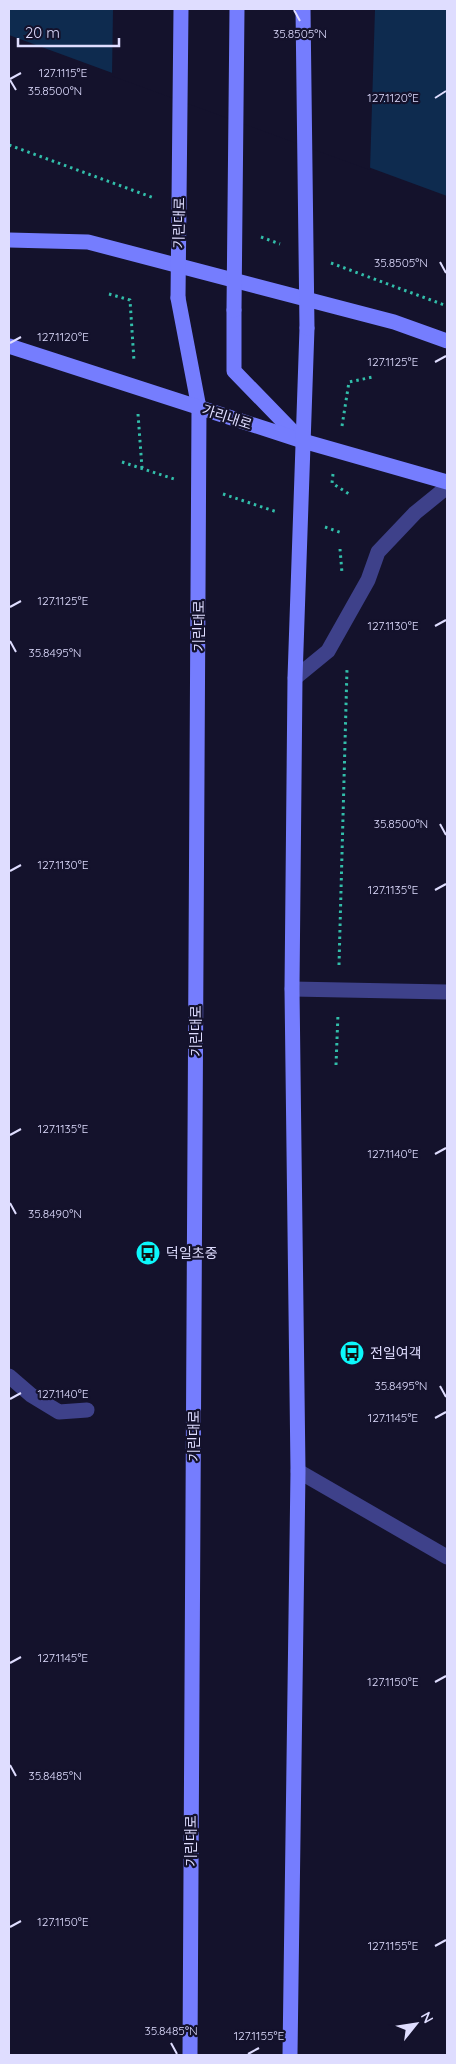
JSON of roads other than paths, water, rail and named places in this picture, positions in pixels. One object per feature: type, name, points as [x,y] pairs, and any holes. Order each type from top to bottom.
[{"type":"street","name":"기린대로","points":[[182,9],[178,298],[199,408],[200,487],[190,2055]]},
{"type":"street","points":[[238,9],[234,372],[303,442]]},
{"type":"street","points":[[290,2055],[298,1471],[292,989],[295,678],[307,328],[303,9]]},
{"type":"street","points":[[9,240],[88,242],[394,322],[447,341]]},
{"type":"street","name":"가리내로","points":[[9,346],[303,442],[447,482]]},
{"type":"street","points":[[295,678],[328,652],[368,580],[378,552],[415,513],[447,487]]},
{"type":"street","points":[[292,989],[447,992]]},
{"type":"street","points":[[9,1376],[31,1395],[59,1412],[87,1410]]},
{"type":"street","points":[[298,1471],[447,1557]]},
{"type":"water","points":[[9,9],[447,9],[447,196],[9,35]]},
{"type":"place","name":"덕일초중","points":[[148,1253]]},
{"type":"place","name":"전일여객","points":[[352,1353]]}]
